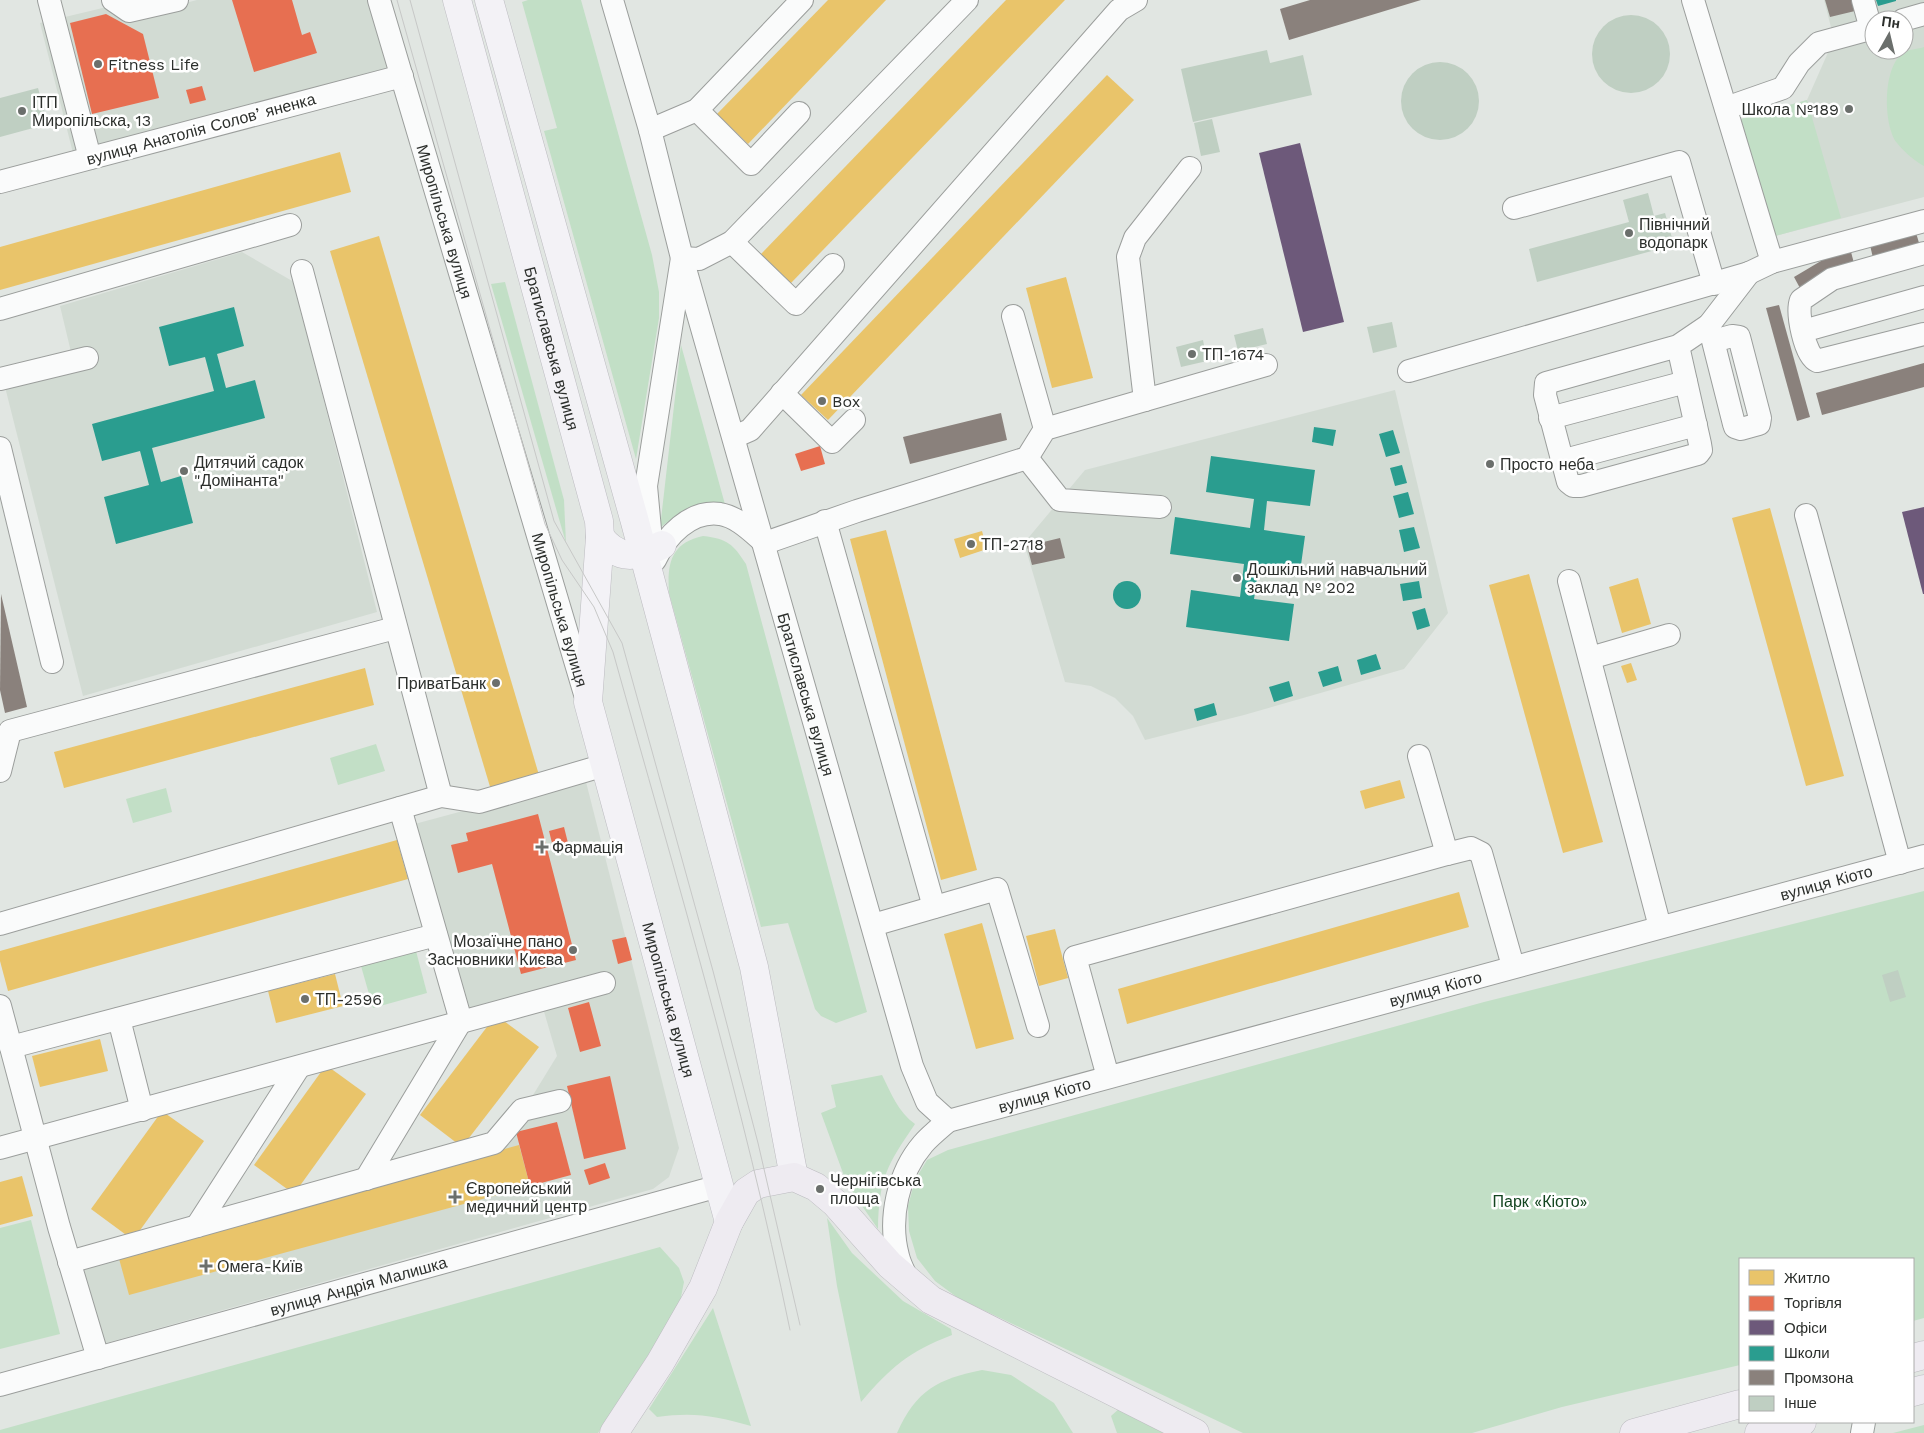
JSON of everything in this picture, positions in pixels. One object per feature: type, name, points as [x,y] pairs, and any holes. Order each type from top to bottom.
[{"type":"highway","points":[[614,1433],[660,1363],[703,1288],[729,1222],[746,1192],[758,1184],[794,1177],[816,1187],[834,1203],[863,1237],[908,1282],[931,1300],[1195,1433]]},
{"type":"highway","points":[[1634,1433],[1739,1404]]},
{"type":"highway","points":[[1759,1433],[1798,1423]]},
{"type":"main road","name":"Братиславська вулиця","points":[[457,0],[599,521],[600,537],[588,702]]},
{"type":"main road","name":"Братиславська вулиця","points":[[489,0],[652,555],[754,968],[794,1177]]},
{"type":"main road","points":[[600,537],[610,550],[622,555],[652,555]]},
{"type":"main road","name":"Миропільська вулиця","points":[[588,702],[729,1222]]},
{"type":"street","points":[[49,0],[90,158]]},
{"type":"street","points":[[113,0],[129,11],[177,0]]},
{"type":"street","name":"Миропільська вулиця","points":[[379,0],[588,702]]},
{"type":"street","name":"Братиславська вулиця","points":[[612,0],[650,130],[682,258],[765,543],[914,1072],[927,1102],[948,1120]]},
{"type":"street","points":[[650,130],[696,110],[802,0]]},
{"type":"street","points":[[682,258],[700,259],[732,242],[967,0]]},
{"type":"street","points":[[734,437],[750,430],[1119,10],[1136,0]]},
{"type":"street","points":[[1693,0],[1772,262]]},
{"type":"street","points":[[1726,108],[1783,88],[1799,63],[1819,43],[1864,30]]},
{"type":"street","name":"вулиця Анатолія Соловʼяненка","points":[[0,182],[402,76]]},
{"type":"street","points":[[696,110],[751,164],[799,113]]},
{"type":"street","points":[[1514,208],[1679,162],[1714,284]]},
{"type":"street","points":[[1145,400],[1128,257],[1135,238],[1190,168]]},
{"type":"street","points":[[1409,372],[1749,274],[1772,262],[1924,221]]},
{"type":"street","points":[[0,309],[290,225]]},
{"type":"street","points":[[732,242],[796,304],[833,265]]},
{"type":"street","points":[[1924,253],[1832,279],[1806,296],[1798,306],[1808,352],[1812,359],[1817,362],[1924,334]]},
{"type":"street","name":"Братиславська вулиця","points":[[652,555],[646,486],[682,258]]},
{"type":"street","points":[[302,271],[395,628],[442,796]]},
{"type":"street","points":[[1678,346],[1701,450],[1694,456],[1581,486],[1573,486],[1568,482],[1561,461],[1550,418],[1545,389],[1546,384],[1552,380],[1678,346],[1711,333],[1749,274]]},
{"type":"street","points":[[1803,332],[1924,297]]},
{"type":"street","points":[[1014,316],[1044,429]]},
{"type":"street","points":[[0,379],[87,358]]},
{"type":"street","points":[[652,555],[678,527],[698,517],[720,514],[741,523],[765,543],[825,521],[1027,458],[1044,429],[1266,365]]},
{"type":"street","points":[[1550,418],[1686,382]]},
{"type":"street","points":[[782,393],[832,442],[854,420]]},
{"type":"street","points":[[0,448],[52,662]]},
{"type":"street","points":[[1027,458],[1060,500],[1160,507]]},
{"type":"street","points":[[1806,515],[1900,863]]},
{"type":"street","points":[[825,521],[934,908]]},
{"type":"street","points":[[1569,581],[1660,927]]},
{"type":"street","points":[[0,771],[3,732],[395,628]]},
{"type":"street","points":[[1590,658],[1669,635]]},
{"type":"street","points":[[1419,756],[1447,854]]},
{"type":"street","points":[[0,924],[442,796],[479,802],[605,766]]},
{"type":"street","points":[[366,1179],[461,1021],[400,808]]},
{"type":"street","points":[[1108,1077],[1074,956],[1471,848],[1481,853],[1513,966]]},
{"type":"street","name":"вулиця Кіото","points":[[948,1120],[1924,856]]},
{"type":"street","points":[[873,925],[997,889],[1038,1026]]},
{"type":"street","points":[[11,1047],[436,935]]},
{"type":"street","points":[[0,1148],[604,983]]},
{"type":"street","points":[[0,1006],[69,1262],[98,1358]]},
{"type":"street","points":[[119,1019],[142,1110]]},
{"type":"street","points":[[197,1226],[299,1067]]},
{"type":"street","points":[[69,1262],[494,1143],[522,1110],[560,1101]]},
{"type":"street","points":[[908,1282],[898,1256],[895,1221],[897,1198],[906,1169],[922,1145],[948,1120]]},
{"type":"street","name":"вулиця Андрія Малишка","points":[[0,1385],[719,1186]]},
{"type":"shaded area","points":[[197,0],[368,0],[389,74],[74,157],[40,23],[115,5],[135,16]]},
{"type":"shaded area","name":"Школа №189","points":[[1824,0],[1924,0],[1924,197],[1775,236],[1741,119],[1807,100],[1834,39]]},
{"type":"shaded area","name":"Дитячий садок \"Домінанта\"","points":[[242,252],[294,282],[377,612],[83,696],[3,379],[71,352],[60,306]]},
{"type":"shaded area","name":"Дошкільний навчальний заклад № 202","points":[[1395,390],[1448,613],[1404,669],[1244,715],[1145,740],[1133,716],[1115,698],[1091,686],[1065,682],[1024,543],[1085,470]]},
{"type":"shaded area","points":[[585,778],[679,1148],[669,1177],[653,1189],[85,1349],[62,1267],[506,1139],[557,1056],[538,991],[463,1014],[411,825]]},
{"type":"green space","points":[[528,0],[581,0],[652,255],[659,292],[659,318],[636,459],[544,131],[557,128],[522,2]]},
{"type":"green space","points":[[1924,47],[1924,166],[1913,159],[1897,143],[1892,134],[1887,109],[1887,95],[1892,69],[1896,60],[1914,60],[1914,49]]},
{"type":"green space","points":[[1807,100],[1841,218],[1775,236],[1741,119]]},
{"type":"green space","points":[[505,282],[564,500],[566,543],[491,284]]},
{"type":"green space","points":[[681,345],[726,508],[684,513],[676,516],[660,528]]},
{"type":"green space","points":[[703,536],[718,539],[729,544],[746,564],[867,1012],[836,1023],[821,1016],[815,1009],[788,923],[761,927],[669,593],[669,572],[673,556],[684,544],[692,539]]},
{"type":"green space","points":[[376,744],[385,771],[338,785],[330,758]]},
{"type":"green space","points":[[166,788],[172,812],[133,823],[126,799]]},
{"type":"green space","name":"Парк «Кіото»","points":[[1924,891],[1924,1318],[1914,1321],[1914,1258],[1739,1258],[1739,1365],[1562,1407],[1472,1433],[1243,1433],[958,1298],[935,1281],[917,1258],[909,1231],[908,1206],[915,1180],[927,1160],[948,1150],[1484,1002]]},
{"type":"green space","points":[[416,951],[427,993],[373,1008],[361,966]]},
{"type":"green space","points":[[882,1075],[899,1108],[915,1124],[886,1173],[880,1197],[878,1229],[847,1184],[821,1113],[836,1107],[831,1085]]},
{"type":"green space","points":[[827,1218],[852,1253],[903,1301],[951,1329],[952,1335],[912,1354],[891,1370],[861,1402],[837,1286]]},
{"type":"green space","points":[[31,1220],[60,1334],[0,1349],[0,1228]]},
{"type":"green space","points":[[660,1247],[679,1268],[684,1282],[679,1307],[598,1433],[0,1433],[0,1430]]},
{"type":"green space","points":[[713,1308],[751,1426],[705,1416],[657,1417],[649,1409]]},
{"type":"green space","points":[[982,1370],[1011,1375],[1054,1403],[1073,1433],[897,1433],[912,1406],[930,1389],[953,1378]]},
{"type":"green space","points":[[1120,1408],[1169,1433],[1117,1433],[1111,1416]]},
{"type":"green space","points":[[1924,1425],[1924,1433],[1893,1433]]},
{"type":"building: Житло","points":[[828,0],[886,0],[748,144],[717,114]]},
{"type":"building: Житло","points":[[1006,0],[1065,0],[791,283],[761,254]]},
{"type":"building: Житло","points":[[1107,75],[1134,100],[828,420],[801,395]]},
{"type":"building: Житло","points":[[340,152],[351,192],[0,290],[0,247]]},
{"type":"building: Житло","points":[[379,236],[539,775],[491,790],[330,251]]},
{"type":"building: Житло","points":[[1066,277],[1093,378],[1052,388],[1026,288]]},
{"type":"building: Житло","points":[[1770,508],[1844,776],[1806,786],[1732,518]]},
{"type":"building: Житло","points":[[886,530],[977,870],[941,880],[850,539]]},
{"type":"building: Житло","name":"ТП-2718","points":[[982,531],[987,549],[960,558],[954,539]]},
{"type":"building: Житло","points":[[1529,574],[1603,842],[1563,853],[1489,585]]},
{"type":"building: Житло","points":[[1638,578],[1651,624],[1622,633],[1609,587]]},
{"type":"building: Житло","points":[[1631,663],[1637,680],[1627,683],[1621,666]]},
{"type":"building: Житло","points":[[365,668],[374,705],[64,788],[54,752]]},
{"type":"building: Житло","points":[[1400,780],[1405,798],[1365,809],[1360,791]]},
{"type":"building: Житло","points":[[397,840],[408,879],[8,991],[0,961],[0,951]]},
{"type":"building: Житло","points":[[1459,892],[1469,927],[1127,1024],[1118,989]]},
{"type":"building: Житло","points":[[982,923],[1014,1039],[976,1049],[944,934]]},
{"type":"building: Житло","points":[[1055,929],[1068,978],[1039,986],[1026,936]]},
{"type":"building: Житло","name":"ТП-2596","points":[[335,974],[343,1006],[276,1023],[268,991]]},
{"type":"building: Житло","points":[[496,1015],[539,1047],[462,1147],[420,1115]]},
{"type":"building: Житло","points":[[100,1039],[108,1071],[40,1087],[32,1056]]},
{"type":"building: Житло","points":[[326,1065],[366,1094],[294,1194],[254,1165]]},
{"type":"building: Житло","points":[[162,1111],[204,1141],[133,1240],[91,1209]]},
{"type":"building: Житло","points":[[519,1145],[530,1186],[129,1295],[118,1255]]},
{"type":"building: Житло","points":[[22,1176],[33,1216],[0,1225],[0,1182]]},
{"type":"building: Торгівля","points":[[232,0],[292,0],[302,35],[310,32],[317,53],[254,72]]},
{"type":"building: Торгівля","points":[[106,14],[143,34],[159,98],[92,114],[70,23]]},
{"type":"building: Торгівля","points":[[202,86],[206,100],[190,104],[186,90]]},
{"type":"building: Торгівля","points":[[820,446],[825,464],[801,471],[795,454]]},
{"type":"building: Торгівля","points":[[538,814],[576,960],[521,974],[492,864],[458,873],[451,845],[468,841],[466,833]]},
{"type":"building: Торгівля","points":[[564,827],[568,843],[553,847],[549,831]]},
{"type":"building: Торгівля","points":[[626,937],[632,960],[618,964],[612,940]]},
{"type":"building: Торгівля","points":[[589,1002],[601,1046],[580,1052],[568,1008]]},
{"type":"building: Торгівля","points":[[610,1076],[626,1149],[584,1159],[567,1086]]},
{"type":"building: Торгівля","points":[[557,1122],[571,1175],[530,1186],[516,1132]]},
{"type":"building: Торгівля","points":[[605,1163],[610,1178],[589,1185],[584,1170]]},
{"type":"building: Офіси","points":[[1300,143],[1344,322],[1303,332],[1259,153]]},
{"type":"building: Офіси","points":[[1924,507],[1924,594],[1923,594],[1902,512]]},
{"type":"building: Школи","points":[[1876,0],[1896,0],[1896,1],[1878,6]]},
{"type":"building: Школи","points":[[234,307],[244,346],[217,354],[226,388],[255,380],[265,418],[152,448],[161,482],[181,476],[193,523],[116,544],[104,497],[149,485],[140,451],[102,461],[92,424],[214,391],[205,357],[169,366],[159,327]]},
{"type":"building: Школи","points":[[1314,427],[1336,430],[1333,446],[1312,442]]},
{"type":"building: Школи","points":[[1393,430],[1400,453],[1386,457],[1379,434]]},
{"type":"building: Школи","name":"Дошкільний навчальний заклад № 202","points":[[1211,456],[1315,470],[1310,506],[1267,501],[1264,530],[1305,536],[1300,572],[1259,566],[1254,599],[1294,604],[1289,641],[1186,627],[1191,590],[1240,597],[1244,564],[1170,554],[1175,517],[1250,528],[1254,499],[1206,492]]},
{"type":"building: Школи","points":[[1402,465],[1407,483],[1395,486],[1390,468]]},
{"type":"building: Школи","points":[[1408,492],[1414,514],[1399,518],[1393,496]]},
{"type":"building: Школи","points":[[1414,527],[1420,548],[1404,552],[1399,530]]},
{"type":"building: Школи","points":[[1127,581],[1137,585],[1141,595],[1137,605],[1127,609],[1117,605],[1113,595],[1117,585]]},
{"type":"building: Школи","points":[[1419,581],[1422,598],[1403,601],[1400,584]]},
{"type":"building: Школи","points":[[1425,608],[1430,626],[1417,630],[1412,612]]},
{"type":"building: Школи","points":[[1376,654],[1381,669],[1361,675],[1357,660]]},
{"type":"building: Школи","points":[[1338,666],[1342,681],[1323,687],[1318,672]]},
{"type":"building: Школи","points":[[1289,681],[1293,696],[1274,702],[1269,687]]},
{"type":"building: Школи","points":[[1214,703],[1217,715],[1197,721],[1194,709]]},
{"type":"building: Промзона","points":[[1310,0],[1421,0],[1289,40],[1280,9]]},
{"type":"building: Промзона","points":[[1825,0],[1853,0],[1855,11],[1830,17]]},
{"type":"building: Промзона","points":[[1916,233],[1920,246],[1873,258],[1870,245]]},
{"type":"building: Промзона","points":[[1851,252],[1855,267],[1801,290],[1794,277],[1826,258]]},
{"type":"building: Промзона","points":[[1779,305],[1810,417],[1797,421],[1766,308]]},
{"type":"building: Промзона","points":[[1924,363],[1924,387],[1822,415],[1816,393]]},
{"type":"building: Промзона","points":[[1001,413],[1007,440],[910,464],[903,437]]},
{"type":"building: Промзона","points":[[1060,538],[1065,558],[1032,565],[1027,546]]},
{"type":"building: Промзона","points":[[1,594],[27,707],[5,713],[0,690]]},
{"type":"building: Інше","points":[[1631,15],[1646,18],[1658,27],[1667,39],[1670,54],[1667,69],[1658,81],[1646,90],[1631,93],[1616,90],[1604,81],[1595,69],[1592,54],[1595,39],[1604,27],[1616,18]]},
{"type":"building: Інше","points":[[1267,50],[1270,63],[1303,55],[1312,95],[1193,122],[1181,69]]},
{"type":"building: Інше","points":[[1440,62],[1455,65],[1467,74],[1476,86],[1479,101],[1476,116],[1467,128],[1455,137],[1440,140],[1425,137],[1413,128],[1404,116],[1401,101],[1404,86],[1413,74],[1425,65]]},
{"type":"building: Інше","name":"ІТП Миропільска, 13","points":[[38,88],[48,124],[0,137],[0,98]]},
{"type":"building: Інше","points":[[1212,119],[1220,152],[1201,156],[1194,123]]},
{"type":"building: Інше","name":"Північний водопарк","points":[[1648,193],[1654,216],[1665,213],[1674,245],[1537,282],[1529,249],[1629,222],[1623,200]]},
{"type":"building: Інше","points":[[1392,322],[1397,347],[1373,353],[1367,327]]},
{"type":"building: Інше","points":[[1263,328],[1267,344],[1238,351],[1234,335]]},
{"type":"building: Інше","name":"ТП-1674","points":[[1203,340],[1207,361],[1181,367],[1176,347]]},
{"type":"building: Інше","points":[[1898,970],[1906,997],[1890,1002],[1882,975]]},
{"type":"tram line","points":[[397,0],[545,524],[562,560],[594,607],[613,652],[708,989],[751,1159],[790,1330]]},
{"type":"tram line","points":[[410,0],[554,521],[622,643],[713,971],[758,1143],[800,1325]]},
{"type":"place","name":"Fitness Life","points":[[98,64]]},
{"type":"place","name":"Школа №189","points":[[1849,109]]},
{"type":"place","name":"ІТП Миропільска, 13","points":[[22,111]]},
{"type":"place","name":"Північний водопарк","points":[[1629,233]]},
{"type":"place","name":"ТП-1674","points":[[1192,354]]},
{"type":"place","name":"Box","points":[[822,401]]},
{"type":"place","name":"Просто неба","points":[[1490,464]]},
{"type":"place","name":"Дитячий садок \"Домінанта\"","points":[[184,471]]},
{"type":"place","name":"ТП-2718","points":[[971,544]]},
{"type":"place","name":"Дошкільний навчальний заклад № 202","points":[[1237,578]]},
{"type":"place","name":"ПриватБанк","points":[[496,683]]},
{"type":"place","name":"Фармація","points":[[542,847]]},
{"type":"place","name":"Мозаїчне пано Засновники Києва","points":[[573,950]]},
{"type":"place","name":"ТП-2596","points":[[305,999]]},
{"type":"place","name":"Чернігівська площа","points":[[820,1189]]},
{"type":"place","name":"Європейський медичний центр","points":[[455,1197]]},
{"type":"place","name":"Омега-Київ","points":[[206,1266]]}]
